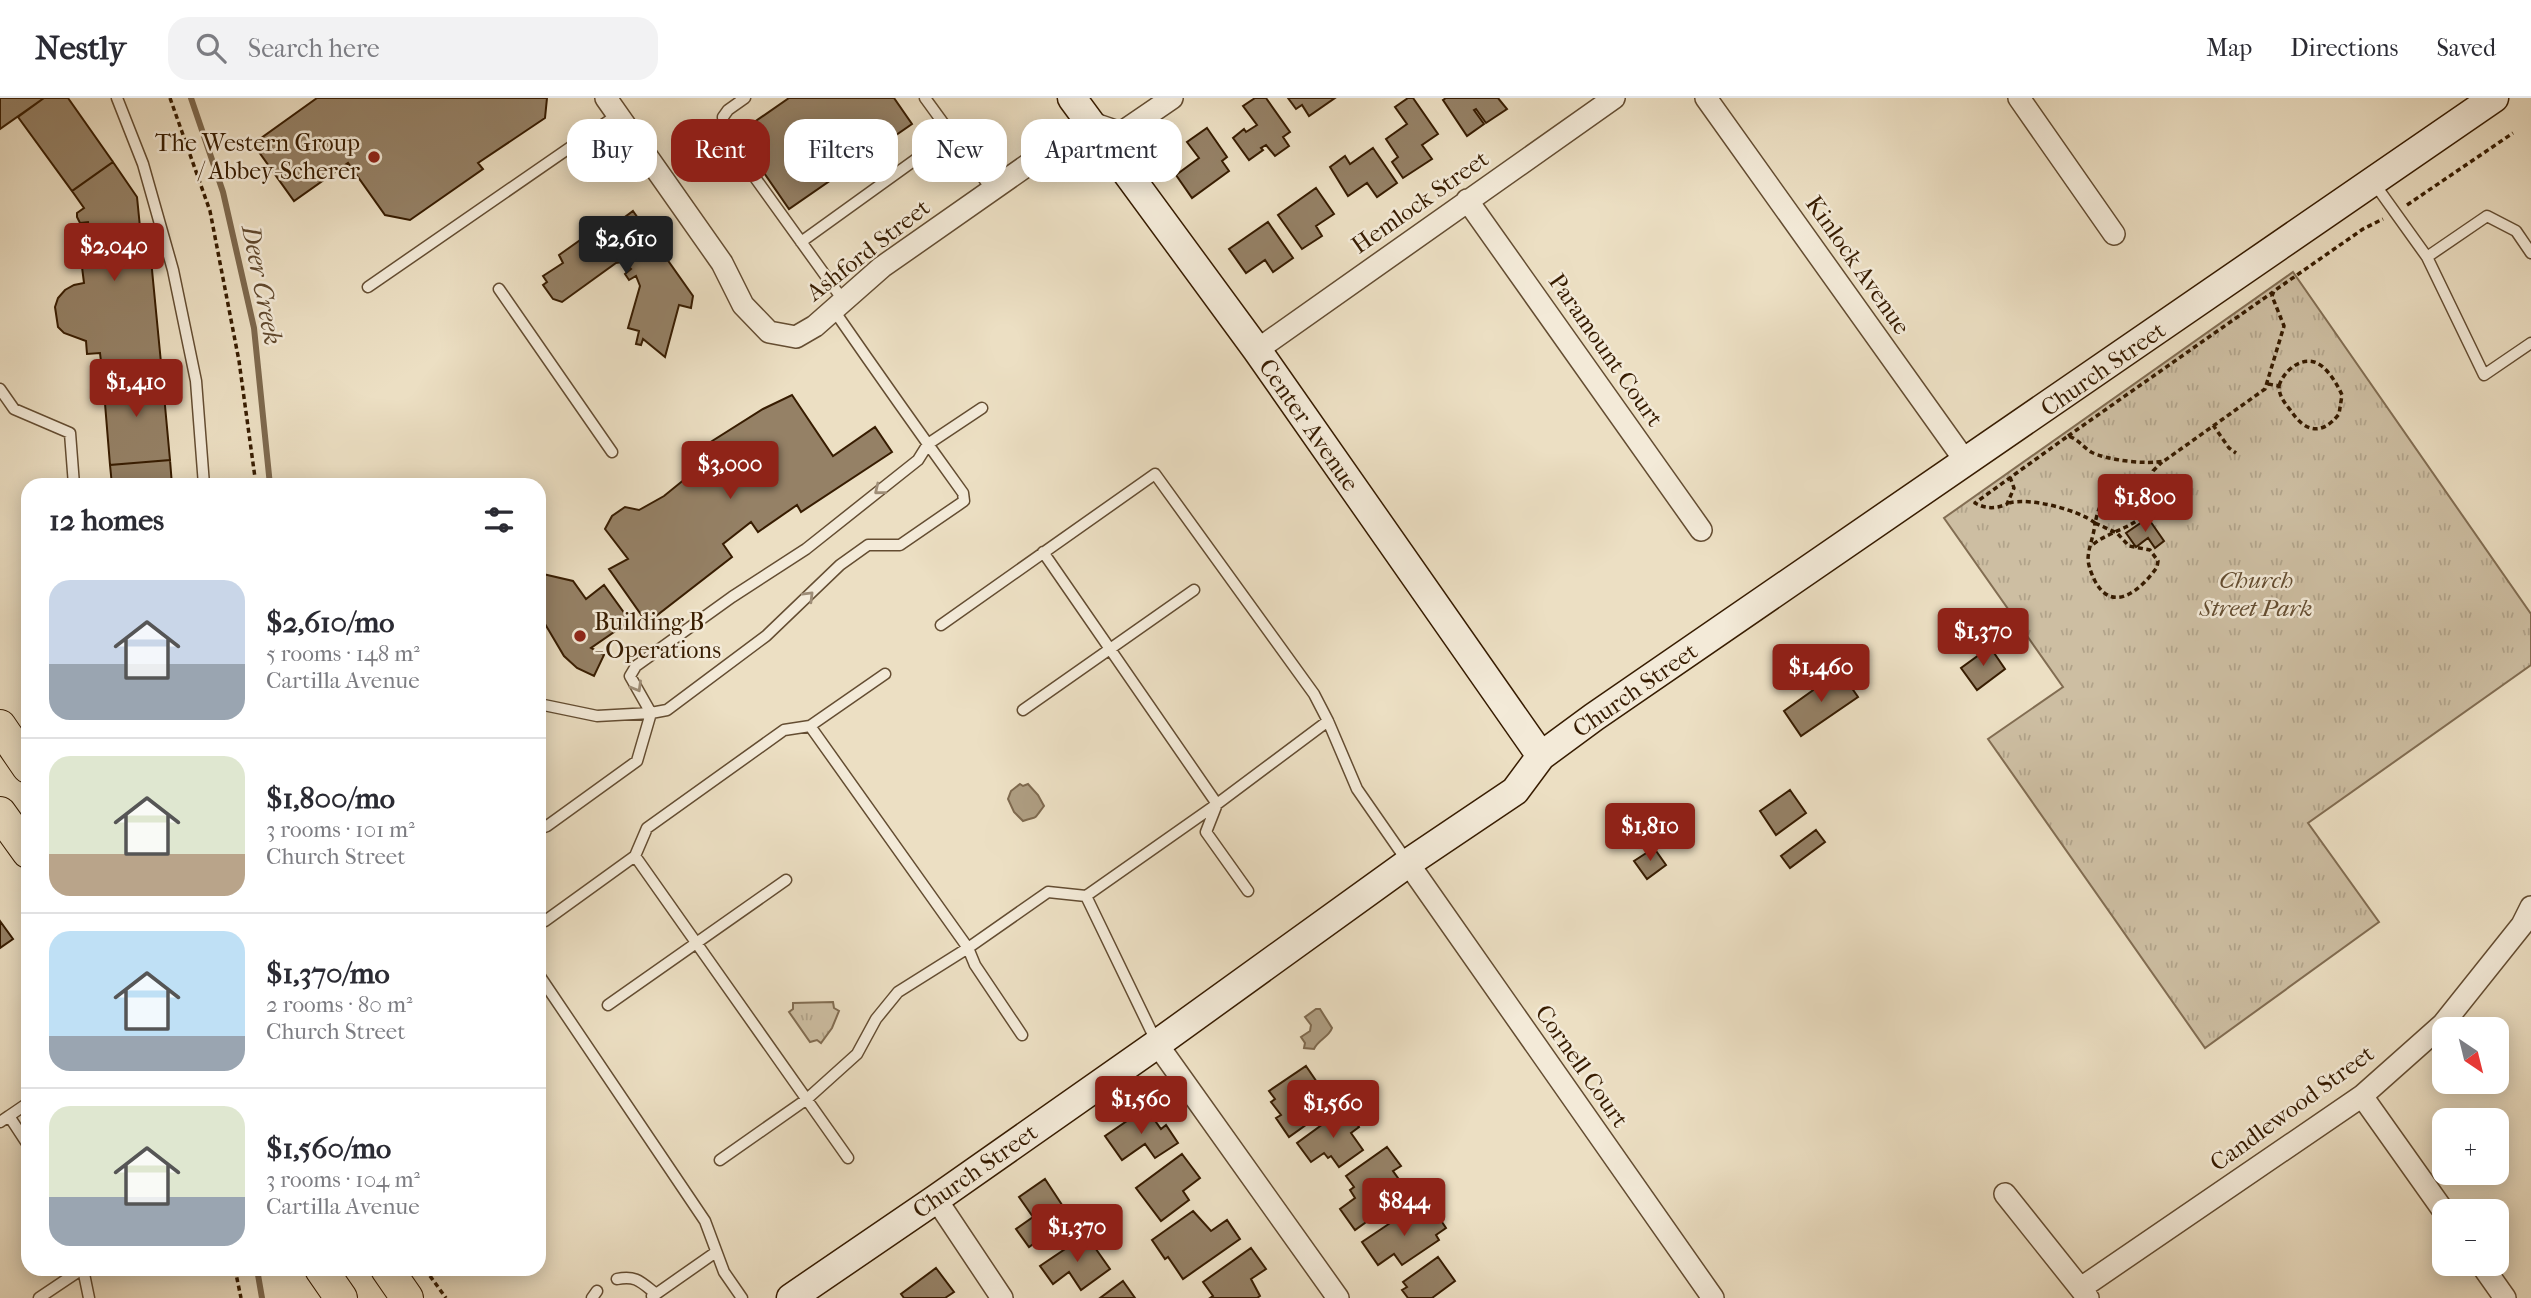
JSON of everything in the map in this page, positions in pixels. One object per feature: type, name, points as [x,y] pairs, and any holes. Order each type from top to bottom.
[{"type":"main road","points":[[0,726],[21,757]]},
{"type":"main road","points":[[0,813],[21,842]]},
{"type":"main road","points":[[326,1276],[341,1298]]},
{"type":"main road","points":[[392,1276],[407,1298]]},
{"type":"street","name":"Center Avenue","points":[[1072,98],[1087,119]]},
{"type":"street","points":[[1141,119],[1171,98]]},
{"type":"street","name":"Hemlock Street","points":[[1257,350],[1614,98]]},
{"type":"street","name":"Kinlock Avenue","points":[[1706,98],[1966,462]]},
{"type":"street","points":[[2019,98],[2114,234]]},
{"type":"street","name":"Church Street","points":[[791,1298],[1157,1044],[1408,863],[1515,792],[1541,756],[1594,717],[2494,98]]},
{"type":"street","name":"Ashford Street","points":[[612,106],[722,263],[743,305],[769,332],[796,337],[815,326],[882,267],[1021,170]]},
{"type":"street","name":"Center Avenue","points":[[1133,182],[1257,350],[1541,756]]},
{"type":"street","name":"Paramount Court","points":[[1467,200],[1701,530]]},
{"type":"street","name":"Cornell Court","points":[[1408,863],[1713,1298]]},
{"type":"street","name":"Candlewood Street","points":[[2084,1293],[2362,1096],[2443,1024],[2528,921]]},
{"type":"street","points":[[1157,1044],[1338,1298]]},
{"type":"street","points":[[2362,1096],[2435,1199]]},
{"type":"street","points":[[2005,1194],[2084,1293]]},
{"type":"street","points":[[936,1199],[1002,1298]]},
{"type":"street","points":[[2489,1276],[2505,1298]]},
{"type":"lane","points":[[117,98],[144,164],[173,270],[196,381],[203,478]]},
{"type":"lane","points":[[546,705],[597,716],[667,710],[766,636],[841,565],[868,545],[900,545],[964,501],[963,493],[838,305],[801,242],[725,136],[723,117],[745,98]]},
{"type":"lane","points":[[925,98],[940,119]]},
{"type":"lane","points":[[368,287],[612,106]]},
{"type":"lane","points":[[801,242],[912,162]]},
{"type":"lane","points":[[2373,181],[2427,257],[2484,375],[2531,343]]},
{"type":"lane","points":[[986,182],[992,190]]},
{"type":"lane","points":[[2427,257],[2487,216],[2516,231],[2531,253]]},
{"type":"lane","points":[[499,289],[612,452]]},
{"type":"lane","points":[[0,389],[14,409],[70,433],[73,478]]},
{"type":"lane","points":[[546,825],[637,761],[651,713],[630,676],[636,666],[732,597],[807,549],[918,460],[928,444],[982,408]]},
{"type":"lane","points":[[941,625],[1155,474],[1314,694],[1357,789],[1408,863]]},
{"type":"lane","points":[[1043,552],[1217,804]]},
{"type":"lane","points":[[1023,710],[1194,590]]},
{"type":"lane","points":[[546,919],[635,856],[647,828],[784,730],[810,726],[886,674]]},
{"type":"lane","points":[[720,1160],[807,1099],[857,1054],[876,1019],[898,992],[968,948],[1048,892],[1086,895],[1217,804],[1328,721]]},
{"type":"lane","points":[[810,726],[968,948],[975,965],[1022,1035]]},
{"type":"lane","points":[[1217,804],[1206,832],[1248,891]]},
{"type":"lane","points":[[635,856],[848,1158]]},
{"type":"lane","points":[[608,1005],[786,880]]},
{"type":"lane","points":[[1086,895],[1157,1044]]},
{"type":"lane","points":[[546,985],[705,1221],[724,1272],[741,1298]]},
{"type":"lane","points":[[21,1108],[4,1119],[21,1137]]},
{"type":"lane","points":[[617,1279],[629,1276],[640,1281],[653,1296],[716,1252]]},
{"type":"lane","points":[[40,1298],[72,1276]]},
{"type":"lane","points":[[84,1276],[89,1298]]},
{"type":"path","points":[[170,98],[209,211],[239,361],[255,478]]},
{"type":"path","points":[[2189,485],[2149,489],[2137,486],[2104,502],[2099,509],[2095,523],[2091,546],[2089,567],[2098,587],[2110,598],[2127,595],[2150,577],[2158,561],[2150,550],[2129,546],[2117,533],[2095,523],[2085,515],[2067,512],[2039,501],[2018,500],[1997,508],[1975,502],[2363,229],[2395,213],[2513,133]]},
{"type":"path","points":[[2091,546],[2108,534],[2136,524],[2151,507],[2154,499],[2149,489],[2153,471],[2268,384],[2284,326],[2272,296],[2274,291]]},
{"type":"path","points":[[2309,362],[2321,365],[2342,395],[2339,414],[2323,428],[2310,429],[2303,426],[2281,397],[2279,386],[2283,377],[2297,364],[2309,362]]},
{"type":"path","points":[[2268,384],[2279,386]]},
{"type":"path","points":[[2213,425],[2229,449],[2236,453]]},
{"type":"path","points":[[2068,436],[2078,440],[2094,454],[2106,458],[2155,463],[2164,461]]},
{"type":"path","points":[[2007,504],[2014,488],[2010,477]]},
{"type":"path","points":[[236,1276],[240,1298]]},
{"type":"path","points":[[430,1276],[446,1298]]},
{"type":"green space","name":"Church Street Park","points":[[2293,272],[2531,614],[2531,665],[2308,823],[2379,922],[2205,1048],[1988,739],[2063,687],[1944,518]]},
{"type":"green space","points":[[833,1002],[834,1008],[839,1011],[832,1028],[821,1043],[817,1040],[810,1042],[789,1012],[793,1009],[793,1003]]},
{"type":"shaded area","points":[[1020,784],[1028,784],[1044,806],[1035,817],[1023,821],[1014,812],[1008,799],[1011,791]]},
{"type":"shaded area","points":[[1320,1009],[1332,1028],[1314,1049],[1304,1048],[1305,1043],[1301,1037],[1310,1031],[1311,1025],[1305,1017]]},
{"type":"building","points":[[0,98],[44,98],[0,129]]},
{"type":"building","points":[[44,98],[68,98],[113,162],[72,191],[18,117]]},
{"type":"building","name":"The Western Group / Abbey-Scherer","points":[[317,98],[547,98],[545,118],[478,163],[483,169],[410,220],[385,215],[348,163],[294,201],[259,152],[257,141]]},
{"type":"building","points":[[789,98],[894,98],[912,124],[898,134],[898,119],[784,119],[784,182],[828,182],[789,209],[770,182],[770,119],[759,119]]},
{"type":"building","points":[[1255,98],[1266,98],[1290,132],[1283,137],[1289,146],[1275,156],[1266,145],[1249,160],[1233,138],[1244,129],[1246,132],[1257,125],[1243,106]]},
{"type":"building","points":[[1288,98],[1335,98],[1309,116],[1302,105],[1296,109]]},
{"type":"building","points":[[1408,98],[1413,98],[1438,134],[1422,145],[1432,159],[1403,178],[1392,162],[1398,157],[1386,139],[1407,124],[1395,107]]},
{"type":"building","points":[[1498,98],[1507,109],[1486,123],[1476,109],[1474,110],[1484,124],[1467,136],[1443,100]]},
{"type":"building","points":[[1207,128],[1227,157],[1222,161],[1229,171],[1192,198],[1181,182],[1182,171],[1199,158],[1187,142]]},
{"type":"building","points":[[1373,148],[1397,183],[1377,197],[1367,183],[1348,196],[1330,167],[1345,156],[1350,164]]},
{"type":"building","points":[[113,162],[137,197],[141,237],[149,239],[162,373],[103,379],[100,353],[87,354],[86,341],[64,333],[58,327],[55,307],[65,290],[84,283],[82,267],[94,265],[88,222],[80,223],[77,217],[77,213],[84,208],[72,191]]},
{"type":"building","points":[[1316,188],[1334,214],[1316,226],[1322,236],[1302,249],[1278,215]]},
{"type":"building","points":[[633,211],[693,296],[691,308],[679,305],[665,357],[643,339],[641,345],[636,344],[639,331],[628,328],[640,286],[636,276],[629,280],[625,274],[631,269],[626,264],[616,263],[562,302],[553,299],[543,285],[547,282],[543,276],[563,263],[559,255],[610,219],[614,225]]},
{"type":"building","points":[[1268,222],[1293,258],[1273,272],[1265,260],[1246,273],[1229,249]]},
{"type":"building","points":[[162,373],[170,460],[110,465],[103,379]]},
{"type":"building","points":[[792,395],[833,456],[875,427],[892,452],[801,512],[797,505],[758,532],[751,522],[723,544],[732,557],[647,623],[609,569],[628,559],[605,529],[612,516],[625,507],[639,510],[664,496],[696,470],[688,462],[709,443],[763,409]]},
{"type":"building","points":[[170,460],[171,478],[111,478],[110,465]]},
{"type":"building","points":[[2148,518],[2164,541],[2155,548],[2148,538],[2136,547],[2126,533]]},
{"type":"building","name":"Building B - Operations","points":[[546,575],[573,581],[586,599],[604,585],[630,621],[591,648],[604,655],[594,676],[577,668],[564,656],[546,626]]},
{"type":"building","points":[[1990,647],[2005,669],[1977,690],[1961,668]]},
{"type":"building","points":[[1840,671],[1858,697],[1801,736],[1784,711]]},
{"type":"building","points":[[1790,790],[1806,813],[1776,835],[1760,811]]},
{"type":"building","points":[[1816,830],[1825,842],[1790,868],[1781,856]]},
{"type":"building","points":[[1654,848],[1666,865],[1647,879],[1634,861]]},
{"type":"building","points":[[0,921],[13,939],[0,948]]},
{"type":"building","points":[[1306,1066],[1323,1091],[1300,1107],[1310,1122],[1289,1137],[1276,1118],[1281,1115],[1271,1102],[1275,1099],[1269,1091]]},
{"type":"building","points":[[1146,1108],[1161,1129],[1166,1125],[1178,1143],[1155,1158],[1145,1144],[1122,1160],[1105,1136]]},
{"type":"building","points":[[1345,1108],[1359,1127],[1351,1133],[1363,1150],[1339,1167],[1331,1156],[1328,1158],[1324,1153],[1311,1162],[1297,1143]]},
{"type":"building","points":[[1387,1147],[1401,1166],[1393,1171],[1408,1192],[1355,1230],[1340,1209],[1355,1198],[1350,1190],[1354,1187],[1346,1176]]},
{"type":"building","points":[[1182,1154],[1200,1178],[1183,1191],[1189,1200],[1161,1221],[1136,1188]]},
{"type":"building","points":[[1045,1179],[1070,1217],[1029,1247],[1016,1229],[1033,1217],[1019,1197]]},
{"type":"building","points":[[1411,1209],[1419,1220],[1424,1217],[1428,1222],[1438,1216],[1446,1228],[1436,1235],[1439,1240],[1402,1265],[1394,1254],[1378,1265],[1362,1242]]},
{"type":"building","points":[[1193,1211],[1211,1231],[1227,1220],[1240,1239],[1183,1279],[1152,1240]]},
{"type":"building","points":[[1086,1235],[1110,1269],[1081,1290],[1069,1272],[1053,1284],[1040,1266]]},
{"type":"building","points":[[1251,1248],[1266,1269],[1251,1279],[1260,1296],[1210,1298],[1213,1296],[1203,1282]]},
{"type":"building","points":[[1438,1257],[1455,1281],[1432,1298],[1408,1298],[1402,1290],[1407,1287],[1403,1282]]},
{"type":"building","points":[[936,1268],[954,1292],[945,1298],[904,1298],[901,1294]]},
{"type":"building","points":[[1123,1281],[1135,1298],[1100,1298]]},
{"type":"waterway","name":"Deer Creek","points":[[191,98],[223,192],[254,328],[269,478]]},
{"type":"waterway","name":"Deer Creek","points":[[258,1276],[262,1298]]},
{"type":"place","name":"The Western Group / Abbey-Scherer","points":[[374,157]]},
{"type":"place","name":"Building B - Operations","points":[[580,636]]}]
